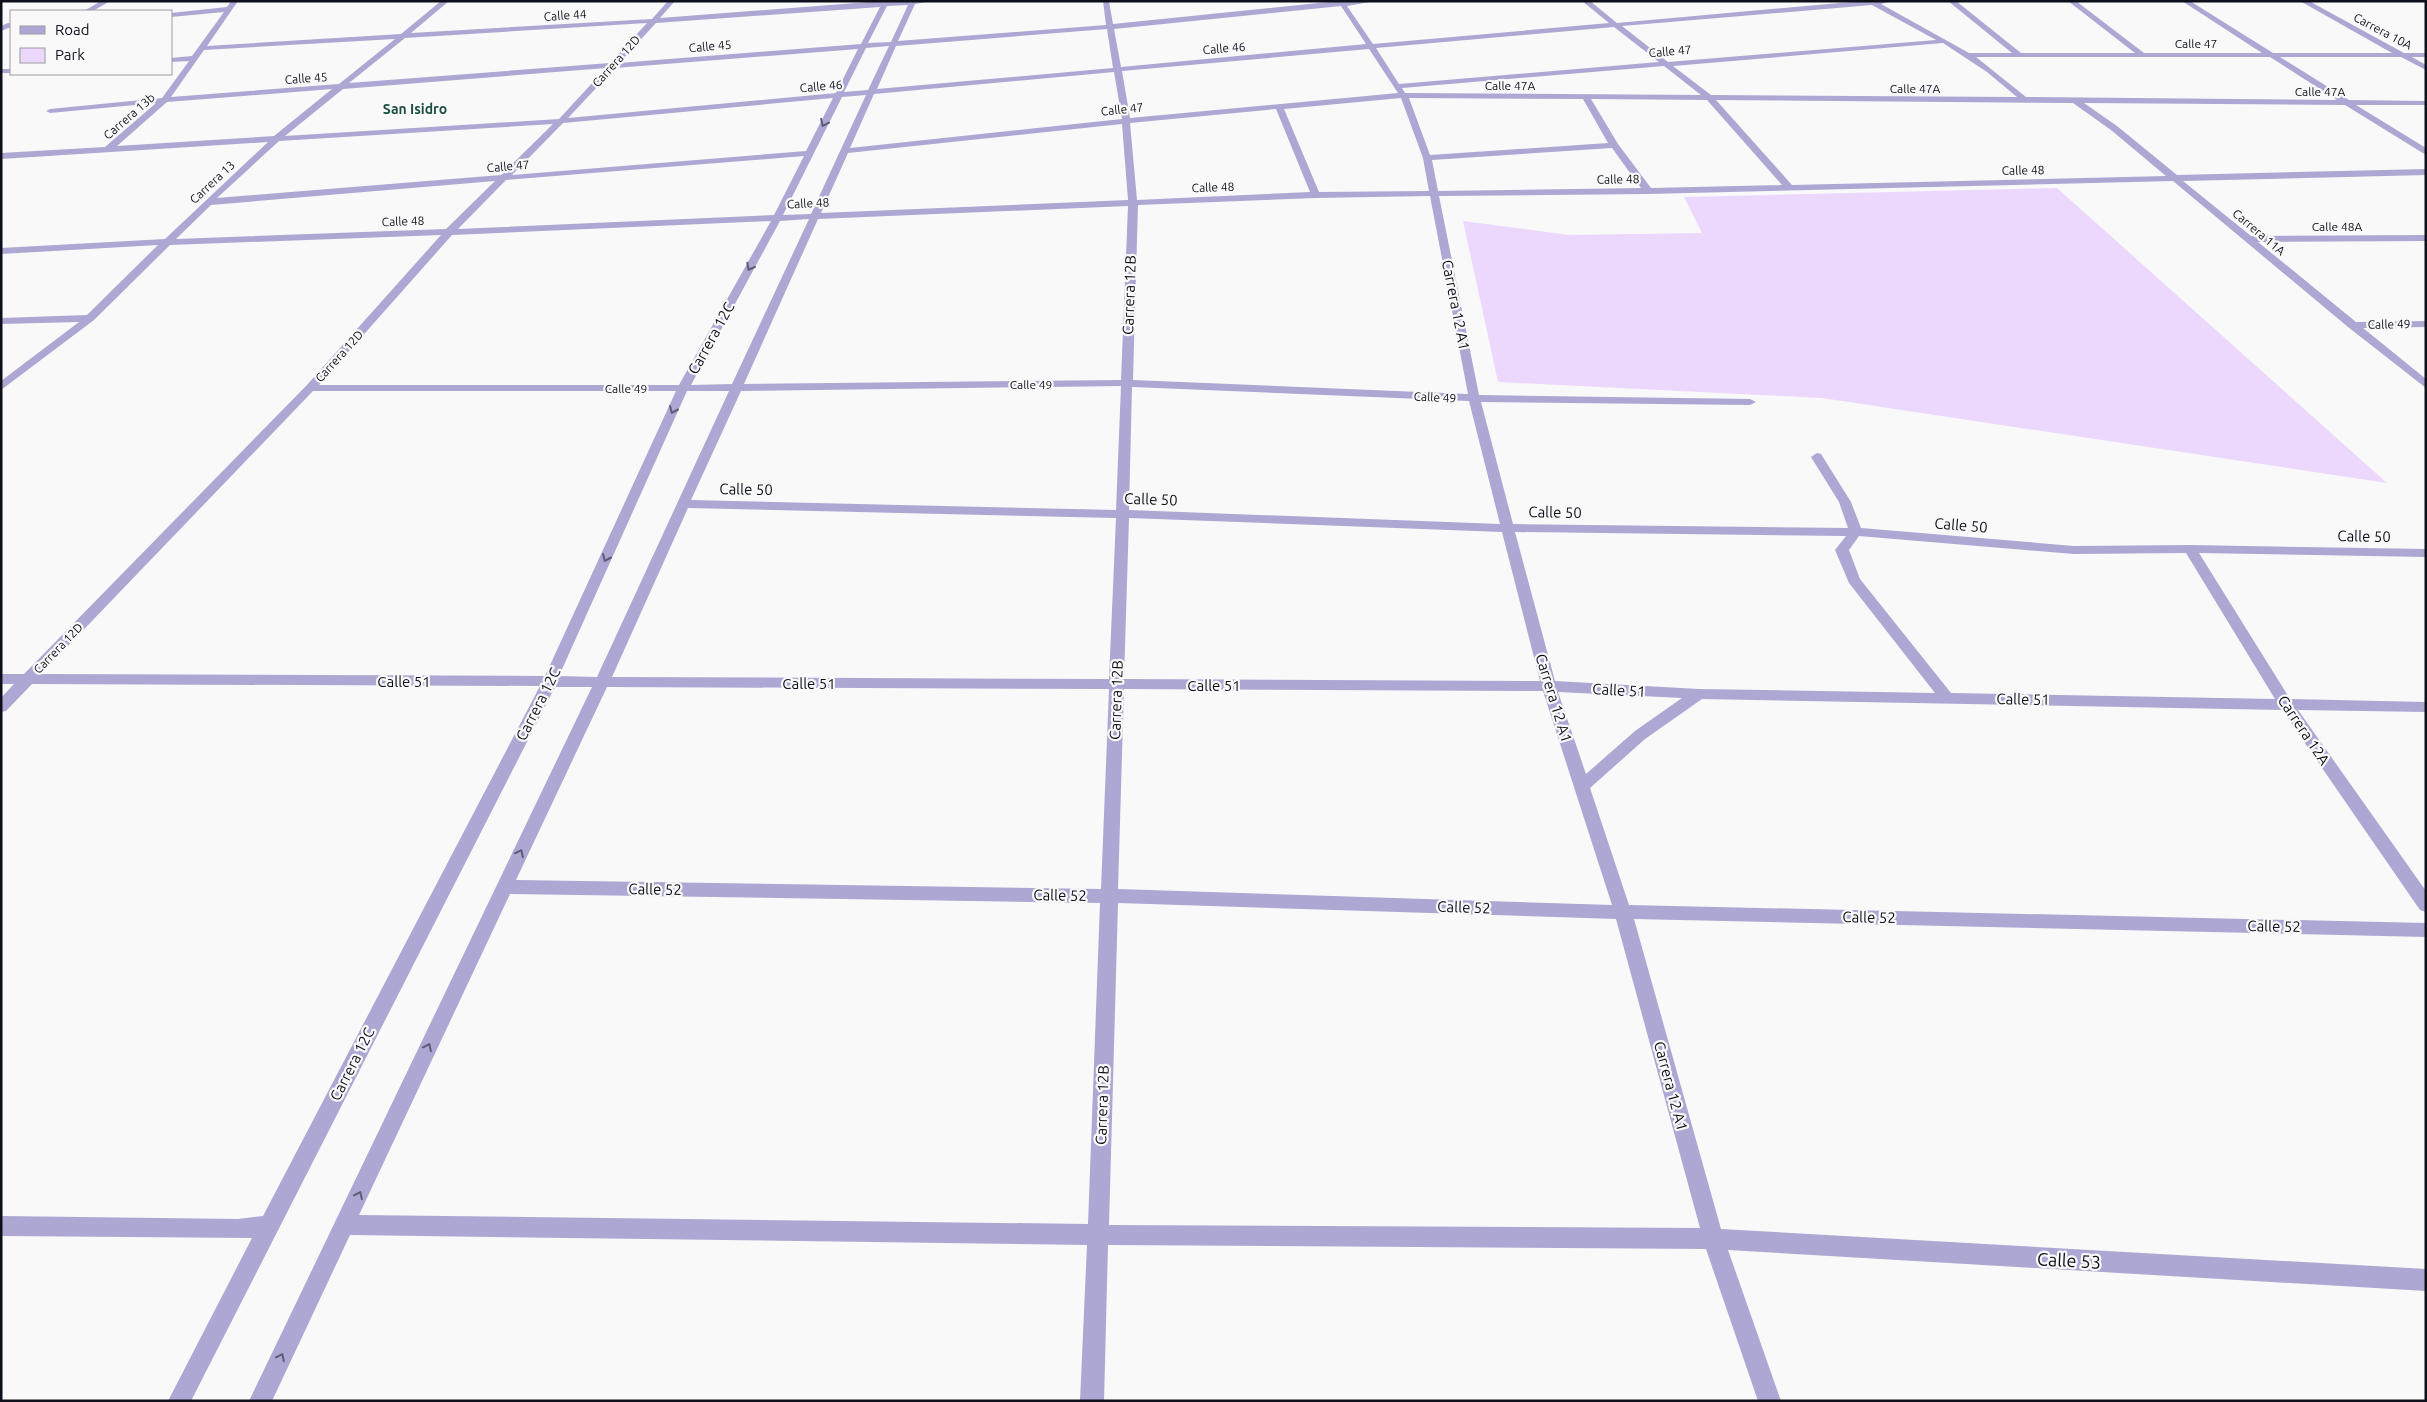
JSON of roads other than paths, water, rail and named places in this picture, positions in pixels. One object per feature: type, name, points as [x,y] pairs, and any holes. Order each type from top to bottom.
[{"type":"street","points":[[90,10],[107,1]]},
{"type":"street","name":"Carrera 13b","points":[[107,150],[165,100],[204,48],[235,1]]},
{"type":"street","name":"Carrera 13","points":[[1,387],[90,318],[208,202],[275,140],[446,1]]},
{"type":"street","name":"Carrera 12D","points":[[1,707],[310,388],[449,232],[505,179],[561,121],[672,1]]},
{"type":"street","name":"Calle 44","points":[[204,48],[652,21],[928,1]]},
{"type":"street","name":"Carrera 12B","points":[[1092,1401],[1133,202],[1126,121],[1106,1]]},
{"type":"street","name":"Calle 45","points":[[50,111],[165,100],[864,44],[1110,27],[1342,2],[1372,1]]},
{"type":"street","points":[[1585,1],[1710,98],[1789,187]]},
{"type":"street","name":"Calle 46","points":[[1,156],[561,121],[1117,69],[1889,1]]},
{"type":"street","points":[[1951,1],[2019,55]]},
{"type":"street","points":[[2071,1],[2144,56]]},
{"type":"street","points":[[2185,1],[2426,152]]},
{"type":"street","name":"Carrera 10A","points":[[2303,1],[2426,68]]},
{"type":"street","points":[[260,1401],[602,682],[912,2]]},
{"type":"street","name":"Carrera 12 A1","points":[[1342,2],[1401,90],[1427,158],[1474,398],[1549,686],[1623,912],[1713,1239],[1770,1401]]},
{"type":"street","points":[[1872,2],[1945,41],[1967,55],[2011,87],[2024,100]]},
{"type":"street","name":"Carrera 12C","points":[[179,1401],[550,681],[683,388],[777,218],[836,96],[885,3]]},
{"type":"street","points":[[172,15],[230,9]]},
{"type":"street","name":"Calle 47","points":[[844,151],[1278,106],[1401,90],[1668,64],[1945,41]]},
{"type":"street","name":"Calle 47","points":[[1967,55],[2426,56]]},
{"type":"street","points":[[172,60],[196,58]]},
{"type":"street","name":"Calle 47A","points":[[1401,90],[1710,98],[2426,103]]},
{"type":"street","points":[[1584,96],[1614,145],[1648,191]]},
{"type":"street","name":"Carrera 11A","points":[[2075,100],[2114,128],[2426,385]]},
{"type":"street","points":[[1278,106],[1316,195]]},
{"type":"street","points":[[1427,158],[1614,145]]},
{"type":"street","name":"Calle 47","points":[[208,202],[810,153]]},
{"type":"street","name":"Calle 48","points":[[1,251],[167,242],[449,232],[1316,195],[1648,191],[2176,180],[2426,172]]},
{"type":"street","name":"Calle 48A","points":[[2248,240],[2426,238]]},
{"type":"street","points":[[1,321],[90,318]]},
{"type":"street","name":"Calle 49","points":[[2352,325],[2426,324]]},
{"type":"street","name":"Calle 49","points":[[310,388],[683,388],[1126,383],[1474,398],[1750,402]]},
{"type":"street","points":[[1817,457],[1845,502],[1856,532],[1842,550],[1854,580],[1947,698]]},
{"type":"street","name":"Calle 50","points":[[684,504],[1122,514],[1507,528],[1856,532],[2074,550],[2190,549],[2426,553]]},
{"type":"street","name":"Carrera 12A","points":[[2190,549],[2285,703],[2426,905]]},
{"type":"street","name":"Calle 51","points":[[1,679],[1549,686],[1699,694],[2426,707]]},
{"type":"street","points":[[1582,786],[1640,735],[1699,694]]},
{"type":"street","name":"Calle 52","points":[[503,887],[1109,896],[1623,912],[2426,930]]},
{"type":"street","name":"Calle 53","points":[[345,1225],[1098,1235],[1713,1239],[2426,1280]]},
{"type":"street","points":[[1,1226],[238,1229],[268,1226]]},
{"type":"district","name":"San Isidro","points":[[415,109]]}]
